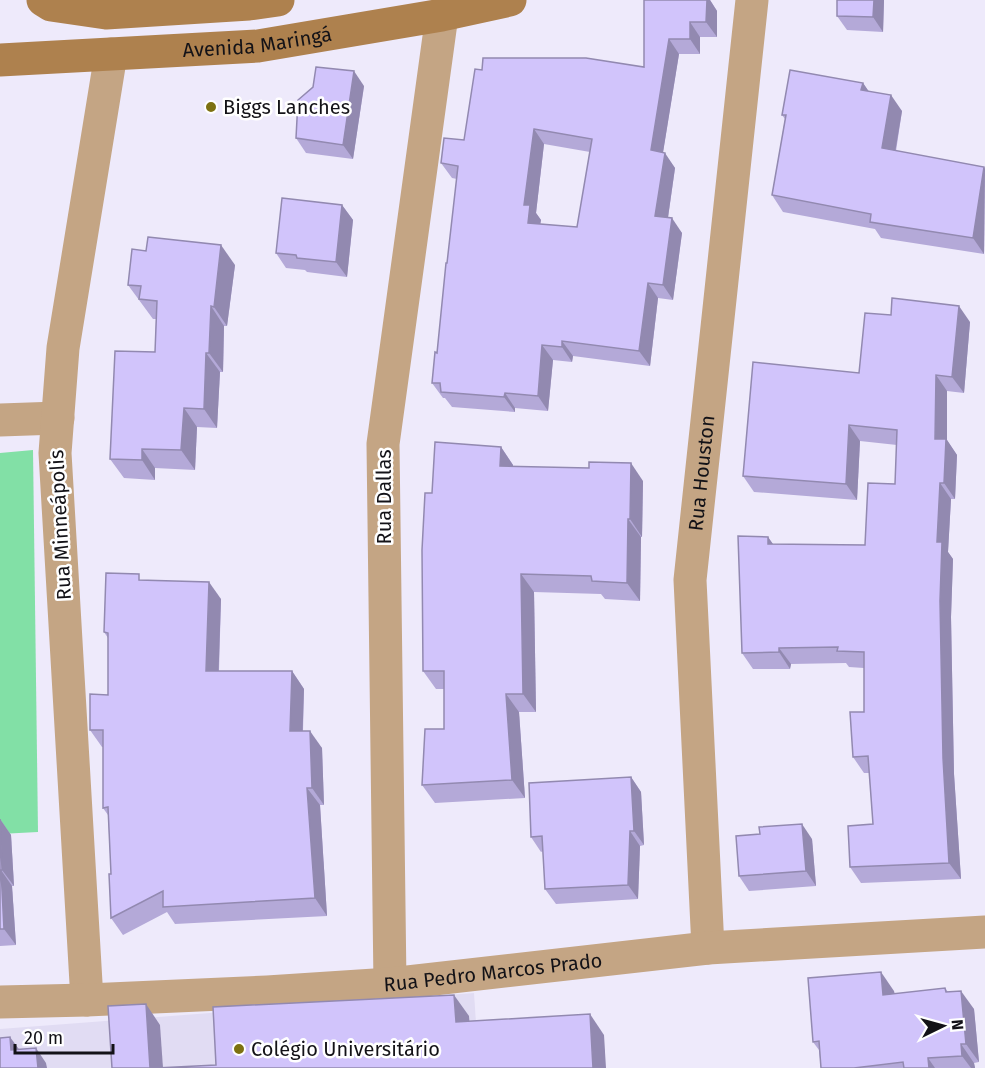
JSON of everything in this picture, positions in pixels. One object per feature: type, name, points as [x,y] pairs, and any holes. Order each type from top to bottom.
[{"type":"main road","name":"Avenida Maringá","points":[[43,0],[51,5],[109,6],[249,4],[278,0]]},
{"type":"main road","name":"Avenida Maringá","points":[[0,60],[258,46],[441,15],[510,0]]},
{"type":"main road","points":[[0,80],[69,57]]},
{"type":"street","name":"Rua Houston","points":[[708,948],[690,580],[753,0]]},
{"type":"street","name":"Rua Dallas","points":[[390,984],[384,444],[441,15]]},
{"type":"street","name":"Rua Minneápolis","points":[[87,1000],[55,453],[63,348],[111,54]]},
{"type":"street","points":[[0,420],[58,418]]},
{"type":"street","name":"Rua Pedro Marcos Prado","points":[[0,1002],[267,992],[390,984],[708,948],[985,932]]},
{"type":"shaded area","name":"Colégio Universitário","points":[[474,993],[479,1068],[0,1068],[0,1029]]},
{"type":"green space","points":[[33,450],[38,832],[0,834],[0,453]]},
{"type":"building","points":[[644,0],[707,0],[706,22],[690,22],[690,39],[669,39],[651,150],[665,153],[655,216],[672,218],[663,285],[648,283],[639,351],[562,341],[562,347],[542,345],[538,396],[505,393],[504,397],[441,392],[440,383],[432,383],[458,166],[441,163],[444,138],[464,140],[475,69],[482,70],[483,58],[586,58],[644,67]],"holes":[[[534,129],[592,139],[577,227],[528,223],[530,205],[524,205]]]},
{"type":"building","points":[[837,0],[874,0],[873,17],[837,16]]},
{"type":"building","points":[[316,67],[354,71],[343,145],[296,138],[298,100],[313,87]]},
{"type":"building","points":[[790,70],[863,83],[861,90],[891,95],[882,148],[984,167],[973,238],[870,222],[871,214],[772,195],[786,115],[782,115]]},
{"type":"building","points":[[282,198],[342,205],[336,262],[297,258],[296,255],[276,253]]},
{"type":"building","points":[[148,237],[221,245],[214,307],[211,306],[209,353],[206,353],[204,409],[184,408],[181,450],[142,449],[142,460],[110,459],[115,351],[155,352],[157,301],[139,299],[141,286],[128,285],[132,249],[146,251]]},
{"type":"building","points":[[892,298],[959,306],[952,377],[936,375],[935,439],[946,439],[944,483],[940,483],[937,542],[942,542],[940,601],[943,758],[949,863],[850,867],[848,826],[873,824],[868,756],[853,757],[850,712],[864,712],[864,652],[837,651],[838,647],[779,648],[779,652],[742,653],[738,536],[768,537],[768,544],[865,545],[868,483],[895,484],[897,430],[849,425],[846,484],[743,476],[753,362],[859,373],[865,313],[891,315]]},
{"type":"building","points":[[435,442],[501,447],[500,466],[589,468],[589,462],[631,463],[627,583],[592,581],[591,576],[521,574],[523,694],[506,694],[512,780],[422,785],[425,729],[444,729],[444,671],[423,671],[422,550],[425,493],[432,493]]},
{"type":"building","points":[[106,573],[139,574],[139,580],[209,582],[206,671],[292,671],[290,731],[310,731],[312,788],[307,788],[315,898],[163,907],[163,891],[111,918],[108,807],[103,808],[103,730],[90,730],[90,694],[108,695],[108,633],[104,632]]},
{"type":"building","points":[[631,777],[634,831],[630,831],[628,885],[545,889],[542,836],[531,837],[529,783]]},
{"type":"building","points":[[0,819],[1,870],[4,929],[0,929]]},
{"type":"building","points":[[802,824],[806,871],[739,876],[736,836],[760,834],[759,827]]},
{"type":"building","points":[[881,972],[883,995],[945,988],[946,992],[961,991],[966,1044],[961,1044],[962,1056],[928,1058],[929,1068],[904,1068],[903,1062],[854,1068],[821,1068],[819,1041],[813,1042],[808,978]]},
{"type":"building","name":"Colégio Universitário","points":[[454,995],[456,1022],[590,1014],[593,1068],[156,1068],[216,1065],[213,1007]]},
{"type":"building","points":[[146,1004],[150,1068],[112,1068],[108,1006]]},
{"type":"building","points":[[10,1037],[11,1050],[36,1048],[38,1068],[0,1068],[0,1038]]},
{"type":"place","name":"Biggs Lanches","points":[[211,107]]},
{"type":"place","name":"Colégio Universitário","points":[[239,1049]]}]
